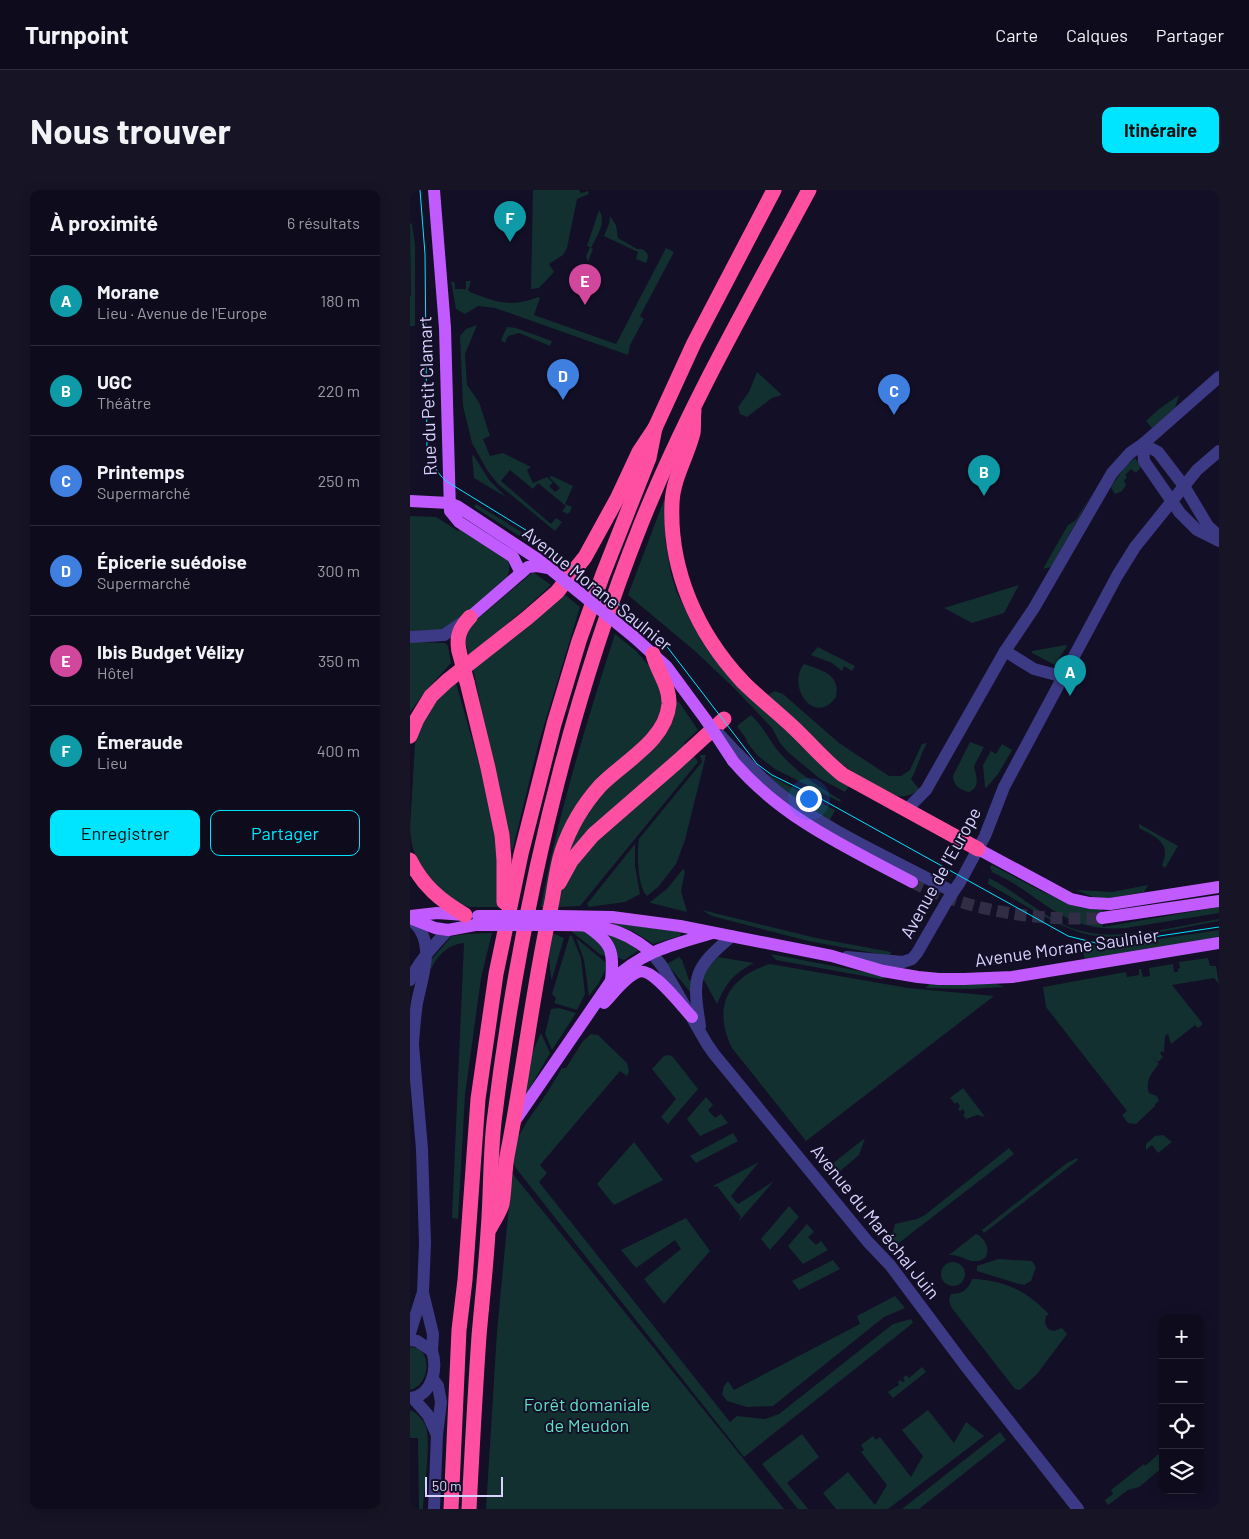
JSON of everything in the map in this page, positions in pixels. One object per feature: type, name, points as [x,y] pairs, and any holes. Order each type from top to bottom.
[{"type":"highway","points":[[410,736],[416,719],[432,696],[478,656],[527,618],[569,579],[598,534],[639,452],[655,428],[698,335],[774,190]]},
{"type":"highway","points":[[469,1509],[479,1338],[488,1231],[490,1161],[498,1088],[515,979],[551,808],[584,689],[619,583],[661,474],[681,430],[694,409],[741,315],[809,190]]},
{"type":"highway","points":[[694,409],[693,433],[676,480],[672,501],[672,524],[677,563],[686,592],[699,622],[726,662],[744,682],[824,760],[843,775],[978,849]]},
{"type":"highway","points":[[451,1509],[459,1330],[465,1280],[478,1099],[488,1026],[504,935],[532,806],[579,641],[648,458],[655,428]]},
{"type":"highway","points":[[470,617],[458,635],[459,651],[488,768],[502,835],[504,935]]},
{"type":"highway","points":[[488,1231],[502,1206],[505,1162],[542,947],[561,853],[569,832],[581,811],[600,786],[652,740],[661,728],[669,706],[669,697],[653,654]]},
{"type":"highway","points":[[554,891],[571,861],[593,835],[724,719]]},
{"type":"highway","points":[[410,860],[419,875],[443,902],[472,919]]},
{"type":"main road","name":"Rue du Petit Clamart","points":[[410,501],[449,503],[445,328],[434,190]]},
{"type":"main road","name":"Avenue Morane Saulnier","points":[[449,503],[466,511],[536,558],[634,636],[666,667],[758,788],[803,822],[912,882]]},
{"type":"main road","points":[[449,503],[450,511],[459,522],[513,557],[521,573]]},
{"type":"main road","points":[[470,617],[528,567],[537,566],[552,571]]},
{"type":"main road","points":[[978,849],[1071,899],[1090,903],[1110,904],[1219,887]]},
{"type":"main road","name":"Avenue Morane Saulnier","points":[[1102,918],[1219,901]]},
{"type":"main road","name":"Avenue Morane Saulnier","points":[[410,918],[437,913],[472,919],[556,920],[612,917],[715,932],[832,956],[891,973],[964,980],[1012,977],[1219,943]]},
{"type":"main road","name":"Avenue Morane Saulnier","points":[[410,918],[435,928],[448,930],[472,919]]},
{"type":"main road","name":"Avenue Morane Saulnier","points":[[556,920],[602,926],[621,932],[651,952]]},
{"type":"main road","points":[[585,925],[603,938],[610,950],[613,961],[612,981]]},
{"type":"main road","points":[[513,1124],[612,981],[632,964],[651,952],[715,932]]},
{"type":"main road","points":[[582,1026],[628,978],[639,971],[649,972],[656,978],[692,1017]]},
{"type":"street","points":[[906,810],[926,790],[1005,651],[1034,608],[1112,473],[1130,453],[1219,378]]},
{"type":"street","points":[[1143,444],[1158,452],[1184,486],[1208,526],[1219,536]]},
{"type":"street","points":[[1143,444],[1144,461],[1172,502],[1197,530],[1219,541]]},
{"type":"street","name":"Avenue de l'Europe","points":[[832,956],[903,962],[912,960],[978,849],[991,823],[1004,787],[1117,576],[1136,547],[1197,470],[1219,451]]},
{"type":"street","points":[[410,637],[444,635],[470,617]]},
{"type":"street","points":[[1005,651],[1034,669],[1064,677]]},
{"type":"street","name":"Avenue Morane Saulnier","points":[[735,757],[804,810],[844,834],[953,892]]},
{"type":"street","points":[[410,918],[422,932],[427,953],[411,1040],[422,1149],[425,1232],[423,1292],[433,1334],[432,1351],[434,1362],[433,1379],[422,1394],[412,1398],[428,1415],[437,1435]]},
{"type":"street","points":[[410,980],[427,953],[448,930]]},
{"type":"street","points":[[700,1031],[695,993],[697,980],[704,963],[711,953],[732,936]]},
{"type":"street","name":"Avenue du Maréchal Juin","points":[[651,952],[662,966],[706,1044],[868,1242],[890,1265],[964,1364],[1078,1509]]},
{"type":"street","points":[[410,1333],[423,1292]]},
{"type":"street","points":[[410,1340],[417,1341],[432,1351]]},
{"type":"street","points":[[433,1379],[438,1386],[441,1402],[437,1435],[434,1509]]},
{"type":"green space","points":[[533,190],[579,190],[581,193],[588,191],[589,194],[577,199],[567,248],[563,255],[549,264],[554,272],[539,288],[531,289]]},
{"type":"green space","points":[[599,210],[602,224],[591,248],[593,249],[588,262],[586,256],[590,247],[587,246]]},
{"type":"green space","points":[[610,216],[616,225],[618,238],[646,252],[648,257],[646,263],[636,259],[638,252],[604,236]]},
{"type":"green space","points":[[410,223],[412,224],[415,245],[415,326],[410,326]]},
{"type":"green space","points":[[666,248],[674,252],[640,316],[644,319],[630,345],[628,355],[495,308],[478,306],[465,314],[456,309],[451,281],[455,283],[455,289],[466,289],[466,281],[471,281],[468,290],[470,292],[496,301],[511,303],[538,297],[540,298],[534,315],[616,344]]},
{"type":"green space","points":[[477,325],[465,354],[467,385],[479,402],[490,436],[483,439],[490,456],[503,453],[531,467],[527,470],[533,483],[547,477],[553,483],[549,486],[555,492],[560,488],[549,477],[552,476],[573,486],[565,504],[572,507],[567,514],[562,511],[566,506],[538,483],[533,489],[510,470],[501,481],[551,524],[556,518],[562,522],[555,531],[498,484],[487,470],[472,443],[463,406],[460,336],[466,329]]},
{"type":"green space","points":[[507,327],[516,328],[552,341],[550,346],[519,333],[508,336],[505,343],[501,340]]},
{"type":"green space","points":[[757,372],[782,395],[772,398],[747,417],[740,414],[738,407],[749,392]]},
{"type":"green space","points":[[1179,395],[1175,408],[1152,428],[1146,421]]},
{"type":"green space","points":[[472,455],[489,480],[506,497],[474,478]]},
{"type":"green space","points":[[1135,458],[1141,467],[1136,473],[1131,469],[1125,475],[1127,477],[1124,481],[1126,485],[1122,491],[1115,494],[1111,487],[1124,468]]},
{"type":"green space","points":[[1093,492],[1051,567],[1043,569],[1068,525],[1075,521]]},
{"type":"green space","points":[[664,500],[666,501],[665,538],[671,574],[677,593],[697,632],[849,786],[845,792],[819,778],[788,752],[780,743],[772,728],[734,688],[696,652],[628,595]]},
{"type":"green space","points":[[476,504],[539,544],[535,546],[474,507]]},
{"type":"green space","points":[[410,516],[436,517],[458,531],[461,527],[507,557],[508,560],[509,572],[507,577],[447,630],[410,631]]},
{"type":"green space","points":[[533,572],[551,585],[469,655],[462,632]]},
{"type":"green space","points":[[1019,585],[1004,613],[972,623],[944,608]]},
{"type":"green space","points":[[564,594],[580,607],[539,742],[512,852],[473,669],[527,628]]},
{"type":"green space","points":[[615,634],[636,651],[650,667],[656,676],[664,704],[650,734],[600,780],[544,907],[541,907],[564,803]]},
{"type":"green space","points":[[410,643],[445,643],[448,646],[451,663],[410,712]]},
{"type":"green space","points":[[1066,645],[1055,665],[1032,653],[1032,651]]},
{"type":"green space","points":[[818,647],[855,666],[852,671],[844,666],[842,671],[832,663],[811,655]]},
{"type":"green space","points":[[804,664],[823,671],[833,678],[836,683],[836,697],[828,705],[820,708],[812,706],[805,700],[798,683],[799,673]]},
{"type":"green space","points":[[456,683],[492,809],[499,879],[498,907],[470,907],[462,905],[446,895],[425,872],[416,858],[412,845],[410,829],[415,743],[421,724],[437,699]]},
{"type":"green space","points":[[775,691],[783,694],[839,743],[889,776],[901,776],[910,770],[922,744],[927,743],[911,779],[919,789],[909,795],[895,796],[846,768],[765,696]]},
{"type":"green space","points":[[677,702],[679,702],[698,730],[684,743],[686,746],[570,850],[581,822],[599,797],[666,734],[674,718]]},
{"type":"green space","points":[[751,715],[775,747],[793,766],[808,779],[841,800],[840,802],[775,769],[758,756],[737,726]]},
{"type":"green space","points":[[970,742],[984,747],[974,766],[975,787],[969,792],[958,787],[954,782],[953,776]]},
{"type":"green space","points":[[1002,744],[1012,750],[998,774],[986,788],[983,765],[991,751],[996,754]]},
{"type":"green space","points":[[700,755],[706,755],[685,840],[676,864],[658,887],[647,896],[641,885],[638,861],[639,839],[702,762]]},
{"type":"green space","points":[[694,756],[698,762],[580,906],[555,907],[568,877],[597,841]]},
{"type":"green space","points":[[765,773],[835,810],[829,822],[797,802]]},
{"type":"green space","points":[[1139,824],[1178,846],[1165,868],[1162,865],[1165,857],[1164,846],[1156,838],[1139,828]]},
{"type":"green space","points":[[635,844],[635,866],[640,894],[625,902],[589,907],[587,904]]},
{"type":"green space","points":[[992,865],[1065,902],[1102,908],[1103,927],[1219,907],[1219,913],[1126,928],[1103,928],[1085,925],[1054,911],[992,872],[990,867]]},
{"type":"green space","points":[[683,869],[685,871],[681,891],[687,912],[651,903],[667,889]]},
{"type":"green space","points":[[989,878],[1054,920],[1082,931],[1101,934],[1141,933],[1219,919],[1219,921],[1120,937],[1090,935],[1064,926],[1038,913],[988,884]]},
{"type":"green space","points":[[1148,885],[1144,892],[1106,899],[1098,899],[1076,890],[1112,892]]},
{"type":"green space","points":[[702,910],[816,938],[891,952],[890,956],[808,941],[712,916]]},
{"type":"green space","points":[[615,923],[681,932],[680,936],[653,944],[633,931],[614,925]]},
{"type":"green space","points":[[573,929],[579,929],[590,934],[608,957],[601,955],[572,932]]},
{"type":"green space","points":[[600,930],[609,932],[639,950],[624,960],[617,957]]},
{"type":"green space","points":[[1219,930],[1219,937],[1085,961],[1083,950],[1071,941],[1091,945],[1113,946]]},
{"type":"green space","points":[[492,933],[481,978],[465,1095],[458,1219],[452,1218],[464,943],[444,951],[431,969],[431,960],[452,936]]},
{"type":"green space","points":[[552,933],[564,938],[552,979],[548,948]]},
{"type":"green space","points":[[570,935],[581,958],[585,994],[577,1010],[554,1003],[556,998],[552,994]]},
{"type":"green space","points":[[576,938],[605,962],[607,966],[599,983],[589,996],[584,960]]},
{"type":"green space","points":[[771,954],[885,976],[885,978],[880,979],[776,960]]},
{"type":"green space","points":[[679,957],[691,981],[691,993],[667,964]]},
{"type":"green space","points":[[718,957],[754,963],[731,980],[717,1004],[702,978],[709,966]]},
{"type":"green space","points":[[1208,958],[1210,966],[1216,966],[1219,984],[1214,978],[1172,985],[1203,1024],[1198,1028],[1195,1025],[1171,1044],[1168,1034],[1165,1036],[1164,1053],[1162,1051],[1160,1053],[1163,1057],[1158,1062],[1151,1056],[1159,1064],[1148,1081],[1149,1093],[1157,1096],[1159,1101],[1136,1124],[1128,1123],[1122,1115],[1127,1111],[1046,1007],[1043,987],[1126,972],[1127,977],[1139,975],[1139,969],[1141,969],[1143,977],[1150,976],[1149,968],[1173,964],[1174,972],[1178,972],[1180,968],[1179,962]]},
{"type":"green space","points":[[770,964],[908,988],[994,996],[806,1141],[732,1048],[726,1033],[724,1007],[734,985],[755,970]]},
{"type":"green space","points":[[929,984],[997,984],[1004,987],[969,989],[926,988]]},
{"type":"green space","points":[[559,1008],[576,1013],[552,1050],[545,1034],[551,1009]]},
{"type":"green space","points":[[541,1033],[550,1053],[524,1098],[530,1058]]},
{"type":"green space","points":[[591,1034],[598,1035],[627,1063],[629,1071],[627,1076],[620,1071],[540,1165],[547,1173],[539,1182],[730,1422],[737,1416],[765,1419],[779,1414],[893,1324],[911,1319],[913,1323],[744,1457],[515,1167],[512,1155],[517,1139],[562,1068],[566,1068],[583,1041]]},
{"type":"green space","points":[[669,1055],[673,1057],[698,1089],[668,1124],[661,1117],[676,1099],[652,1069],[664,1056]]},
{"type":"green space","points":[[963,1088],[985,1117],[977,1115],[966,1119],[963,1115],[965,1113],[963,1109],[960,1111],[958,1109],[960,1106],[957,1102],[955,1104],[950,1098]]},
{"type":"green space","points":[[706,1097],[713,1105],[708,1110],[715,1118],[721,1114],[728,1123],[700,1136],[687,1119]]},
{"type":"green space","points":[[733,1133],[738,1141],[696,1163],[690,1156]]},
{"type":"green space","points":[[1163,1135],[1172,1142],[1158,1153],[1152,1145],[1146,1150],[1146,1144],[1155,1136]]},
{"type":"green space","points":[[865,1138],[859,1155],[839,1172],[831,1173],[827,1168]]},
{"type":"green space","points":[[634,1142],[663,1180],[614,1205],[597,1184]]},
{"type":"green space","points":[[1009,1148],[1014,1154],[891,1249],[889,1246],[895,1224],[917,1219],[925,1215]]},
{"type":"green space","points":[[1077,1158],[1078,1160],[984,1233],[982,1230],[1067,1163]]},
{"type":"green space","points":[[759,1162],[731,1196],[738,1204],[774,1181],[740,1220],[741,1217],[717,1186],[713,1186]]},
{"type":"green space","name":"Forêt domaniale de Meudon","points":[[512,1173],[784,1509],[486,1509],[497,1332]]},
{"type":"green space","points":[[789,1206],[799,1217],[770,1250],[761,1239]]},
{"type":"green space","points":[[686,1218],[710,1251],[664,1304],[644,1279],[681,1249],[675,1240],[636,1268],[621,1250]]},
{"type":"green space","points":[[807,1224],[814,1232],[808,1237],[816,1245],[821,1241],[828,1250],[803,1264],[788,1246]]},
{"type":"green space","points":[[976,1234],[986,1244],[986,1257],[973,1261],[949,1255]]},
{"type":"green space","points":[[998,1259],[1032,1261],[1036,1267],[1031,1281],[1024,1285],[977,1271],[977,1266]]},
{"type":"green space","points":[[833,1260],[840,1269],[799,1290],[792,1281]]},
{"type":"green space","points":[[953,1262],[962,1265],[965,1274],[962,1283],[953,1286],[944,1283],[941,1274],[944,1265]]},
{"type":"green space","points":[[972,1279],[1005,1284],[1023,1293],[1049,1314],[1046,1316],[1045,1323],[1048,1329],[1054,1331],[1062,1328],[1067,1334],[1037,1374],[1020,1390],[1015,1389],[951,1307],[949,1300],[951,1294],[964,1291]]},
{"type":"green space","points":[[895,1296],[905,1308],[884,1317],[773,1406],[747,1407],[727,1401],[722,1394],[724,1386],[728,1381],[734,1390],[860,1324],[857,1316]]},
{"type":"green space","points":[[410,1347],[418,1349],[423,1353],[426,1367],[422,1382],[410,1390]]},
{"type":"green space","points":[[922,1367],[926,1372],[893,1398],[888,1392],[899,1385],[898,1382],[900,1380],[905,1381],[903,1378],[906,1375],[909,1378]]},
{"type":"green space","points":[[410,1410],[421,1419],[426,1427],[427,1434],[428,1455],[423,1509],[419,1509],[418,1438],[410,1438]]},
{"type":"green space","points":[[928,1410],[954,1443],[966,1422],[984,1436],[888,1509],[836,1509],[823,1493],[848,1472],[875,1505],[887,1485],[861,1452],[864,1450],[861,1445],[873,1436],[876,1440],[880,1437],[911,1477],[923,1456],[902,1430]]},
{"type":"green space","points":[[1000,1432],[1006,1440],[919,1509],[902,1509]]},
{"type":"green space","points":[[802,1434],[819,1457],[787,1483],[808,1509],[798,1509],[762,1464]]},
{"type":"green space","points":[[1159,1454],[1159,1470],[1139,1487],[1128,1490],[1108,1505],[1105,1500],[1113,1494],[1111,1490],[1144,1464],[1145,1466]]},
{"type":"tunnel","points":[[912,882],[957,901],[1005,912],[1054,918],[1102,918]]},
{"type":"tram line","points":[[420,190],[425,254],[427,448],[434,466],[446,481],[529,532],[665,644],[757,764],[772,775],[823,800],[1068,936],[1096,943],[1113,943],[1219,927]]},
{"type":"place","name":"Émeraude","points":[[510,242]]},
{"type":"place","name":"Ibis Budget Vélizy","points":[[585,305]]},
{"type":"place","name":"Épicerie suédoise","points":[[563,400]]},
{"type":"place","name":"Printemps","points":[[894,415]]},
{"type":"place","name":"UGC","points":[[984,496]]},
{"type":"place","name":"Morane","points":[[1070,696]]}]
